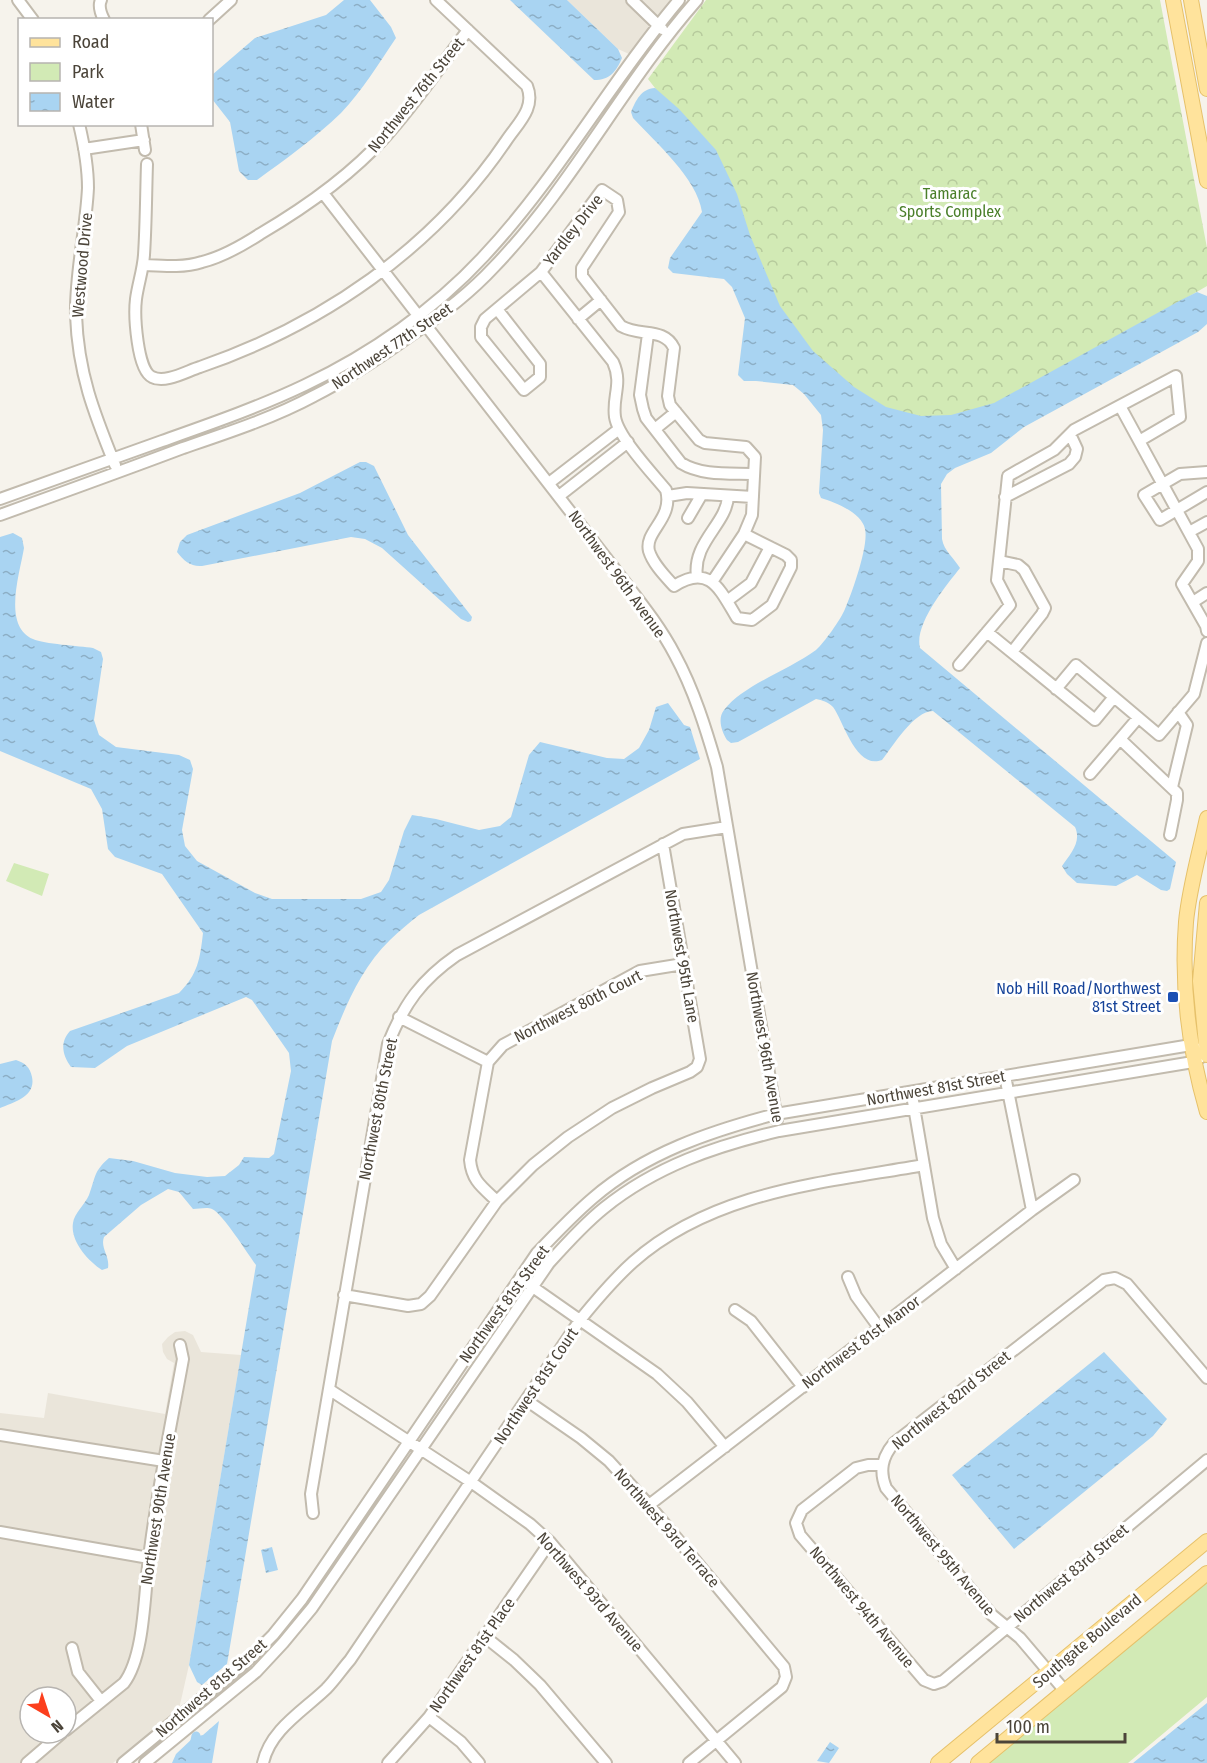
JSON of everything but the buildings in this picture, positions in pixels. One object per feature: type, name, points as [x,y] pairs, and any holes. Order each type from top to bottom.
[{"type":"main road","points":[[1173,0],[1207,181]]},
{"type":"main road","points":[[1191,0],[1207,89]]},
{"type":"main road","points":[[1207,818],[1186,920],[1185,980],[1193,1062],[1207,1112]]},
{"type":"main road","points":[[1207,903],[1200,981],[1207,1054]]},
{"type":"main road","name":"Southgate Boulevard","points":[[938,1763],[1207,1541]]},
{"type":"main road","name":"Southgate Boulevard","points":[[978,1763],[1207,1573]]},
{"type":"street","points":[[18,0],[32,18]]},
{"type":"street","points":[[211,18],[231,0]]},
{"type":"street","points":[[147,164],[143,265],[136,301],[138,341],[144,370],[152,377],[164,379],[230,357],[280,334],[330,307],[383,271],[428,233],[468,191],[501,148],[529,108],[531,96],[527,86],[436,0]]},
{"type":"street","points":[[632,0],[668,35]]},
{"type":"street","name":"Northwest 77th Street","points":[[0,499],[250,409],[307,385],[358,356],[419,316],[482,258],[510,228],[553,174],[678,0]]},
{"type":"street","name":"Northwest 77th Street","points":[[0,515],[255,422],[312,397],[366,367],[454,305],[493,269],[522,237],[564,182],[668,35],[697,0]]},
{"type":"street","points":[[101,2],[103,18]]},
{"type":"street","name":"Northwest 76th Street","points":[[143,265],[172,267],[203,262],[243,244],[323,194],[354,168],[387,135],[468,30]]},
{"type":"street","name":"Westwood Drive","points":[[79,126],[88,186],[76,314],[79,354],[87,395],[118,472]]},
{"type":"street","points":[[84,149],[144,145],[141,126]]},
{"type":"street","name":"Yardley Drive","points":[[668,496],[666,489],[628,442],[616,423],[614,410],[619,380],[613,362],[541,272],[602,190],[617,200],[619,212],[582,268],[582,276],[621,326],[629,331],[665,336],[674,348],[668,396],[670,405],[699,440],[705,443],[746,447],[755,457],[752,514],[744,534],[712,582]]},
{"type":"street","name":"Northwest 96th Avenue","points":[[323,194],[647,611],[675,655],[706,729],[717,767],[779,1131]]},
{"type":"street","points":[[497,309],[540,364],[540,377],[524,390],[481,337],[481,327],[485,319],[541,272]]},
{"type":"street","points":[[578,319],[601,300]]},
{"type":"street","points":[[648,334],[640,395],[646,418],[681,463],[687,467],[703,472],[754,474]]},
{"type":"street","points":[[959,665],[1010,605],[997,580],[1008,476],[1054,450],[1074,430],[1176,376],[1180,417],[1139,441]]},
{"type":"street","points":[[1120,406],[1198,549],[1198,561],[1182,584],[1207,631]]},
{"type":"street","points":[[655,429],[676,412]]},
{"type":"street","points":[[549,483],[619,429]]},
{"type":"street","points":[[1005,498],[1069,464],[1075,457],[1077,448],[1070,434]]},
{"type":"street","points":[[559,496],[628,442]]},
{"type":"street","points":[[594,448],[603,462]]},
{"type":"street","points":[[1207,472],[1180,474],[1144,495],[1160,520],[1207,492]]},
{"type":"street","points":[[744,534],[786,555],[791,560],[791,567],[772,604],[752,620],[737,618],[717,586],[703,577],[689,578],[674,586],[653,560],[648,549],[650,540],[667,510],[668,496],[687,493],[753,497]]},
{"type":"street","points":[[688,518],[702,494]]},
{"type":"street","points":[[697,577],[695,565],[698,556],[728,496]]},
{"type":"street","points":[[1189,532],[1207,522]]},
{"type":"street","points":[[727,601],[751,583],[770,547]]},
{"type":"street","points":[[999,561],[1018,565],[1024,570],[1045,608],[1012,652]]},
{"type":"street","points":[[1193,602],[1207,593]]},
{"type":"street","points":[[987,632],[1095,720],[1114,697]]},
{"type":"street","points":[[1056,688],[1076,665],[1159,735],[1194,694],[1207,643]]},
{"type":"street","points":[[1172,787],[1187,725],[1178,712]]},
{"type":"street","points":[[1090,774],[1138,718]]},
{"type":"street","points":[[1120,739],[1177,793],[1170,835]]},
{"type":"street","name":"Northwest 80th Street","points":[[313,1513],[311,1494],[388,1044],[399,1017],[418,987],[457,955],[683,834],[727,827]]},
{"type":"street","name":"Northwest 95th Lane","points":[[497,1201],[533,1165],[568,1137],[612,1108],[697,1067],[700,1059],[663,844]]},
{"type":"street","name":"Northwest 80th Court","points":[[488,1062],[503,1045],[640,971],[683,964]]},
{"type":"street","points":[[345,1295],[408,1306],[421,1304],[430,1296],[497,1201],[471,1173],[470,1160],[488,1062],[399,1017]]},
{"type":"street","points":[[1191,1045],[1207,1054]]},
{"type":"street","name":"Northwest 81st Street","points":[[123,1763],[246,1661],[273,1635],[302,1599],[537,1253],[595,1196],[624,1176],[657,1156],[694,1138],[776,1114],[1191,1045]]},
{"type":"street","name":"Northwest 81st Street","points":[[145,1763],[256,1672],[283,1643],[312,1608],[549,1263],[604,1208],[633,1187],[665,1168],[700,1152],[734,1141],[779,1131],[1193,1062],[1207,1054]]},
{"type":"street","points":[[1005,1076],[1032,1210]]},
{"type":"street","points":[[912,1092],[933,1218],[941,1244],[956,1269]]},
{"type":"street","name":"Northwest 81st Court","points":[[263,1763],[265,1753],[275,1736],[327,1687],[350,1660],[580,1320],[609,1285],[635,1261],[694,1221],[729,1206],[772,1192],[924,1165]]},
{"type":"street","name":"Northwest 81st Manor","points":[[650,1505],[1074,1180]]},
{"type":"street","points":[[519,1277],[657,1374],[687,1402],[725,1447]]},
{"type":"street","points":[[848,1277],[856,1296],[880,1329]]},
{"type":"street","name":"Northwest 82nd Street","points":[[796,1523],[802,1510],[856,1468],[882,1465],[886,1452],[894,1443],[1104,1280],[1115,1278],[1127,1284],[1207,1378]]},
{"type":"street","points":[[735,1310],[751,1321],[803,1387]]},
{"type":"street","name":"Northwest 90th Avenue","points":[[101,1701],[124,1683],[131,1674],[144,1611],[149,1558],[164,1461],[183,1359],[180,1345]]},
{"type":"street","name":"Northwest 93rd Avenue","points":[[330,1390],[471,1482],[530,1524],[550,1542],[735,1763]]},
{"type":"street","name":"Northwest 93rd Terrace","points":[[526,1400],[609,1461],[650,1505],[784,1667],[786,1677],[782,1687],[716,1740]]},
{"type":"street","points":[[0,1435],[164,1461]]},
{"type":"street","name":"Northwest 83rd Street","points":[[934,1684],[942,1681],[1207,1460]]},
{"type":"street","name":"Northwest 95th Avenue","points":[[882,1465],[881,1475],[886,1488],[992,1614],[1020,1638],[1065,1691]]},
{"type":"street","name":"Northwest 94th Avenue","points":[[796,1523],[800,1535],[924,1680],[934,1684]]},
{"type":"street","points":[[0,1532],[149,1558]]},
{"type":"street","name":"Northwest 81st Place","points":[[388,1763],[429,1717],[550,1542]]},
{"type":"street","points":[[484,1636],[540,1685],[606,1763]]},
{"type":"street","points":[[72,1648],[78,1672],[101,1701],[78,1720]]},
{"type":"street","points":[[429,1717],[461,1742],[479,1763]]},
{"type":"street","points":[[689,1763],[716,1740]]},
{"type":"street","points":[[27,1763],[48,1745]]},
{"type":"shaded area","points":[[567,0],[670,0],[629,54],[618,49]]},
{"type":"shaded area","points":[[185,1331],[193,1335],[201,1352],[241,1355],[189,1665],[179,1709],[113,1763],[0,1763],[0,1413],[44,1418],[48,1393],[165,1414],[174,1363],[167,1359],[163,1352],[162,1344],[175,1332]]},
{"type":"green space","name":"Tamarac Sports Complex","points":[[706,0],[1160,0],[1207,248],[1207,286],[993,407],[948,418],[911,419],[855,395],[801,344],[648,79]]},
{"type":"green space","points":[[14,863],[49,874],[42,896],[6,881]]},
{"type":"green space","points":[[1207,1581],[1207,1697],[1128,1763],[988,1763]]},
{"type":"water","points":[[344,0],[370,0],[391,27],[396,38],[341,113],[311,140],[257,180],[248,180],[239,171],[230,122],[213,100],[213,74],[255,38],[326,15]]},
{"type":"water","points":[[510,0],[567,0],[618,49],[622,58],[617,67],[608,77],[594,80]]},
{"type":"water","points":[[655,88],[679,109],[716,150],[737,194],[750,235],[780,306],[813,351],[854,387],[886,407],[921,416],[951,415],[994,403],[1181,300],[1197,292],[1207,296],[1207,324],[1198,332],[1024,427],[991,453],[955,468],[947,474],[941,484],[942,539],[947,551],[960,568],[932,606],[919,638],[920,648],[1176,862],[1170,889],[1167,891],[1161,890],[1137,875],[1116,886],[1077,883],[1062,866],[1076,843],[1075,827],[933,711],[911,723],[882,760],[873,761],[858,752],[833,707],[816,699],[738,742],[731,743],[727,740],[722,729],[721,717],[732,701],[754,685],[816,650],[836,625],[852,592],[866,536],[863,523],[859,518],[840,505],[821,498],[819,493],[823,430],[821,415],[804,394],[793,385],[744,381],[738,375],[745,318],[732,287],[724,279],[673,273],[668,268],[670,258],[702,212],[699,199],[684,174],[633,118],[631,112],[640,96],[646,90]]},
{"type":"water","points":[[360,462],[374,466],[408,535],[472,617],[471,621],[461,619],[382,548],[365,539],[351,537],[202,566],[188,563],[177,552],[180,542],[187,535],[300,493]]},
{"type":"water","points":[[13,533],[22,538],[24,548],[15,598],[15,611],[18,623],[24,632],[38,641],[93,648],[101,652],[103,659],[94,720],[99,735],[116,747],[179,755],[190,760],[193,769],[182,830],[185,846],[197,861],[255,893],[272,899],[361,899],[381,892],[389,880],[404,831],[412,815],[479,830],[500,826],[511,817],[529,755],[540,742],[607,758],[624,759],[639,748],[649,730],[656,707],[668,703],[684,725],[690,727],[700,759],[419,915],[380,951],[355,987],[332,1041],[227,1664],[202,1685],[197,1682],[189,1665],[256,1265],[217,1212],[210,1208],[193,1209],[179,1192],[168,1189],[141,1205],[104,1237],[103,1245],[108,1268],[102,1270],[81,1250],[74,1237],[73,1223],[89,1195],[97,1171],[109,1158],[133,1161],[175,1173],[207,1177],[225,1176],[239,1165],[244,1157],[269,1158],[274,1154],[291,1071],[289,1053],[252,1000],[246,997],[127,1046],[95,1068],[71,1067],[68,1063],[63,1045],[70,1031],[179,993],[197,966],[203,933],[162,874],[115,857],[108,849],[102,809],[91,789],[0,751],[0,537]]},
{"type":"water","points":[[16,1060],[30,1071],[31,1089],[28,1094],[0,1108],[0,1064]]},
{"type":"water","points":[[1104,1352],[1167,1419],[1153,1436],[1014,1549],[952,1475]]},
{"type":"water","points":[[272,1547],[278,1570],[266,1573],[261,1550]]},
{"type":"water","points":[[1207,1703],[1207,1763],[1133,1763]]},
{"type":"water","points":[[219,1721],[212,1763],[172,1763],[176,1754],[194,1737],[203,1735]]},
{"type":"water","points":[[830,1742],[839,1748],[829,1763],[817,1761]]},
{"type":"waterway","points":[[190,1763],[196,1736]]},
{"type":"place","name":"Nob Hill Road/Northwest 81st Street","points":[[1173,997]]}]
